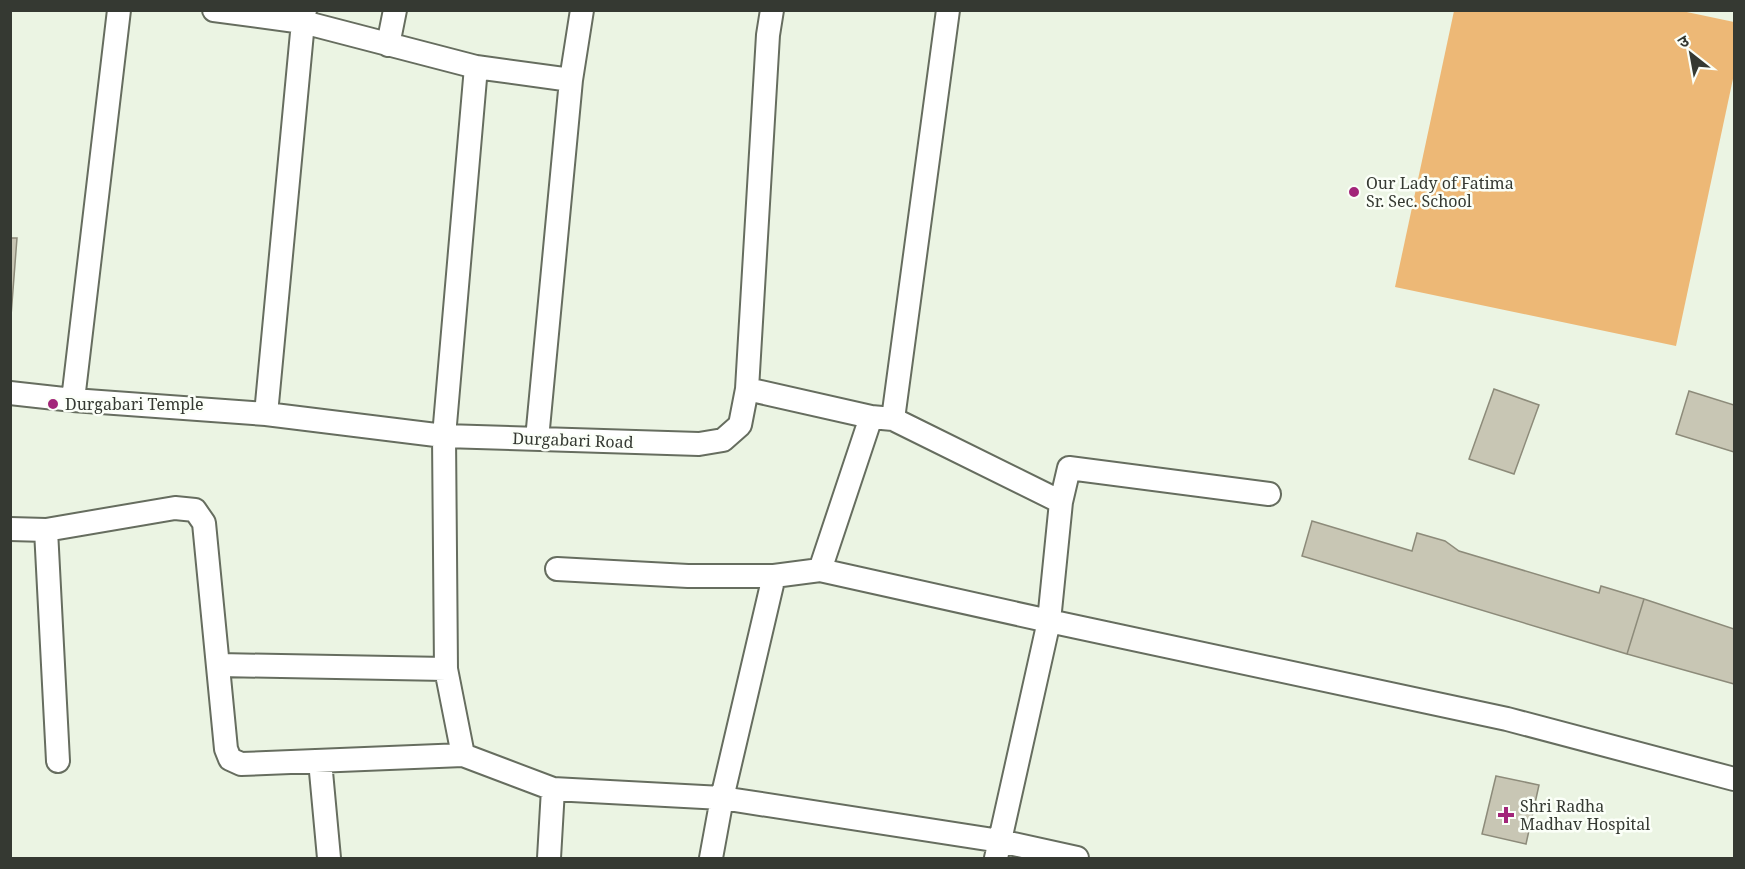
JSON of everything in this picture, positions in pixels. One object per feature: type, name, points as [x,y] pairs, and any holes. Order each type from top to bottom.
[{"type":"street","points":[[73,400],[119,10]]},
{"type":"street","points":[[214,10],[304,16],[388,45],[476,67],[571,80]]},
{"type":"street","points":[[388,45],[395,10]]},
{"type":"street","points":[[537,439],[571,80],[582,10]]},
{"type":"street","name":"Durgabari Road","points":[[10,393],[73,400],[266,414],[444,436],[699,444],[723,440],[740,425],[747,389],[768,35],[772,10]]},
{"type":"street","points":[[820,570],[882,418],[948,10]]},
{"type":"street","points":[[266,414],[304,16]]},
{"type":"street","points":[[463,755],[446,669],[444,436],[476,67]]},
{"type":"street","points":[[747,389],[882,418],[1061,502]]},
{"type":"street","points":[[998,850],[1049,621],[1061,502],[1069,468],[1269,494]]},
{"type":"street","points":[[10,529],[46,530],[175,508],[195,510],[204,523],[226,749],[230,759],[241,764],[463,755],[553,789],[722,798],[998,850],[1077,858]]},
{"type":"street","points":[[46,530],[58,761]]},
{"type":"street","points":[[557,569],[688,576],[774,576],[820,570],[1507,719],[1734,779]]},
{"type":"street","points":[[711,858],[722,798],[774,576]]},
{"type":"street","points":[[219,665],[446,669]]},
{"type":"street","points":[[320,760],[329,858]]},
{"type":"street","points":[[549,858],[553,789]]},
{"type":"shaded area","points":[[1454,11],[1682,11],[1734,22],[1734,74],[1676,346],[1395,287]]},
{"type":"building","points":[[10,238],[17,238],[10,329]]},
{"type":"building","points":[[1494,389],[1539,405],[1514,474],[1469,459]]},
{"type":"building","points":[[1689,391],[1734,405],[1734,452],[1676,434]]},
{"type":"building","points":[[1312,521],[1412,551],[1417,533],[1445,541],[1459,551],[1599,593],[1601,586],[1644,599],[1627,654],[1302,556]]},
{"type":"building","points":[[1644,599],[1734,629],[1734,684],[1627,654]]},
{"type":"building","points":[[1496,776],[1539,785],[1526,844],[1482,834]]},
{"type":"place","name":"Our Lady of Fatima Sr. Sec. School","points":[[1354,192]]},
{"type":"place","name":"Durgabari Temple","points":[[53,404]]},
{"type":"place","name":"Shri Radha Madhav Hospital","points":[[1506,815]]}]
